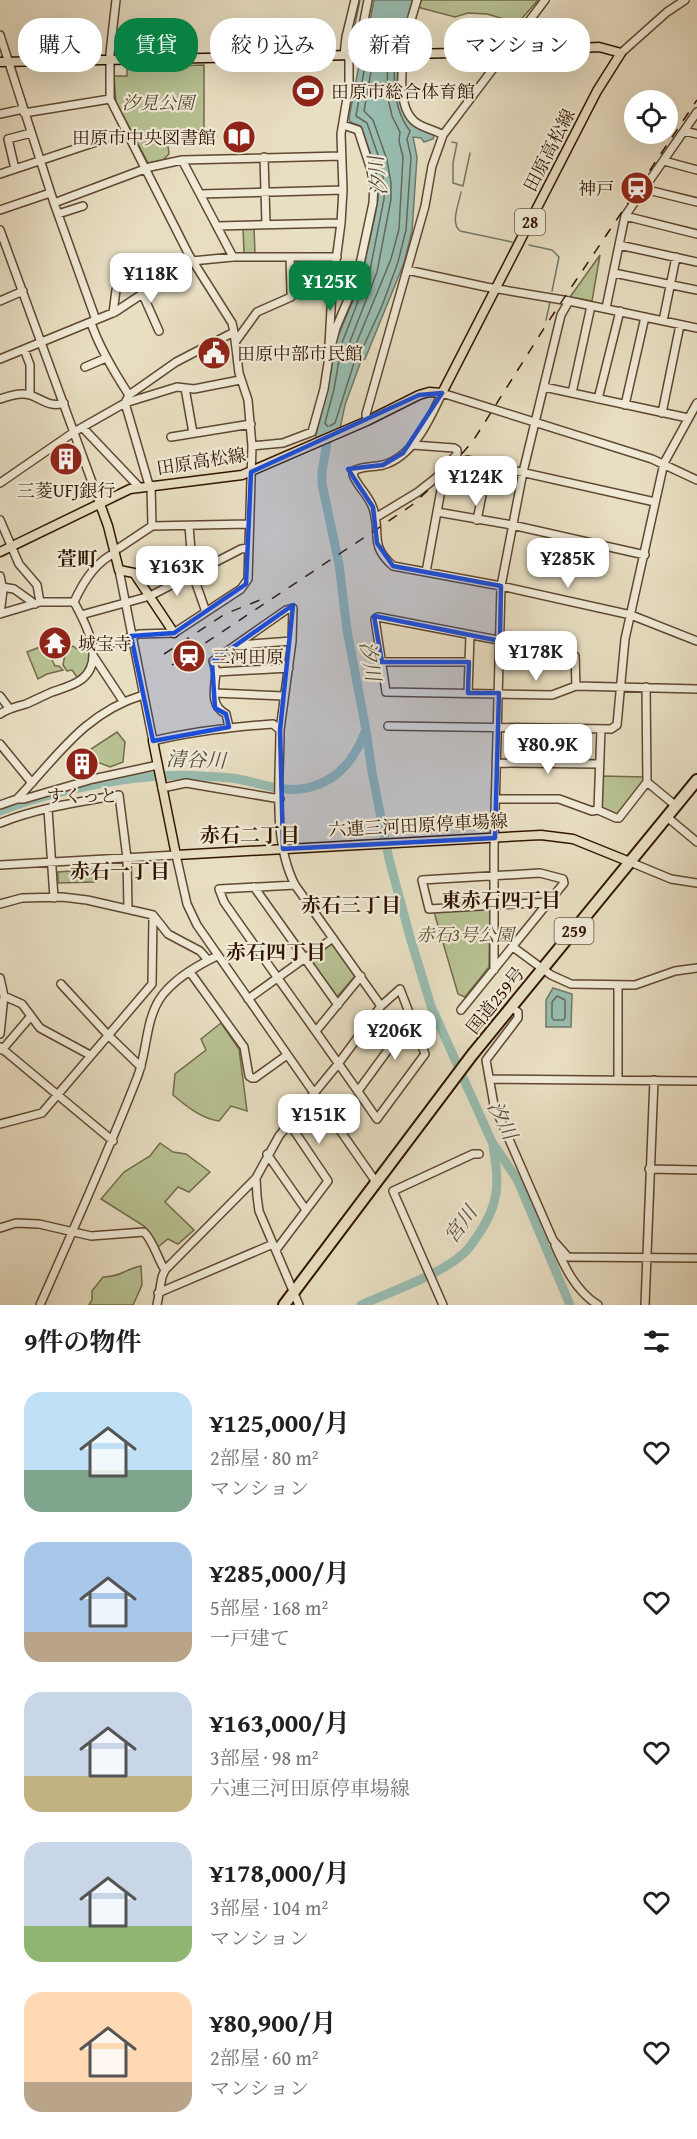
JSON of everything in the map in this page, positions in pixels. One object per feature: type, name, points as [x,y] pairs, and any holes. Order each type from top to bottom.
[{"type":"highway","name":"国道259号","points":[[284,1305],[449,1084],[697,780]]},
{"type":"main road","points":[[590,47],[599,47],[621,53]]},
{"type":"main road","name":"田原高松線","points":[[0,552],[139,487],[242,475],[367,421],[419,395],[429,392],[442,393],[597,91],[621,53]]},
{"type":"main road","points":[[4,62],[348,55]]},
{"type":"main road","points":[[100,504],[119,570],[134,573],[174,633]]},
{"type":"main road","points":[[153,741],[176,855]]},
{"type":"main road","name":"六連三河田原停車場線","points":[[176,855],[542,835],[573,839],[630,862]]},
{"type":"street","points":[[94,653],[131,636],[174,633],[206,612],[246,584],[249,548],[251,424],[248,399],[240,380],[232,323],[192,261],[110,99],[116,0]]},
{"type":"street","points":[[351,18],[355,0]]},
{"type":"street","points":[[365,18],[368,0]]},
{"type":"street","points":[[412,18],[417,0]]},
{"type":"street","points":[[532,18],[545,0]]},
{"type":"street","points":[[621,53],[667,12],[685,0]]},
{"type":"street","points":[[348,29],[346,37],[348,46]]},
{"type":"street","points":[[0,35],[4,62],[31,133],[94,321],[97,339],[129,395]]},
{"type":"street","points":[[328,363],[332,291],[341,223],[343,125],[350,72]]},
{"type":"street","points":[[402,72],[402,86],[411,118],[418,124],[443,135]]},
{"type":"street","points":[[367,421],[366,414],[425,206],[432,166],[443,135],[491,72]]},
{"type":"street","points":[[0,114],[110,99]]},
{"type":"street","points":[[606,308],[625,216],[697,111]]},
{"type":"street","points":[[309,446],[324,389],[336,328],[354,288],[360,268],[373,203],[374,185],[371,170],[358,130],[343,125]]},
{"type":"street","points":[[684,131],[697,134]]},
{"type":"street","points":[[0,174],[126,132]]},
{"type":"street","points":[[15,169],[8,139],[31,133]]},
{"type":"street","points":[[54,203],[145,169],[182,160],[341,156]]},
{"type":"street","points":[[264,157],[266,224]]},
{"type":"street","points":[[182,160],[233,257]]},
{"type":"street","points":[[664,161],[697,170]]},
{"type":"street","points":[[644,189],[697,202]]},
{"type":"street","points":[[200,194],[343,190]]},
{"type":"street","points":[[0,210],[50,192]]},
{"type":"street","points":[[58,214],[83,206]]},
{"type":"street","points":[[625,216],[697,234]]},
{"type":"street","points":[[217,226],[341,223]]},
{"type":"street","points":[[0,230],[2,243],[22,291],[100,504]]},
{"type":"street","points":[[619,245],[697,262]]},
{"type":"street","points":[[0,359],[112,313],[192,261],[233,257],[337,257]]},
{"type":"street","points":[[236,341],[257,312],[291,297],[290,257]]},
{"type":"street","points":[[663,321],[676,257]]},
{"type":"street","points":[[407,270],[697,328]]},
{"type":"street","points":[[614,273],[697,290]]},
{"type":"street","points":[[112,313],[116,290]]},
{"type":"street","points":[[0,301],[22,291]]},
{"type":"street","points":[[291,291],[332,291]]},
{"type":"street","points":[[142,295],[159,331]]},
{"type":"street","points":[[494,970],[495,799],[501,586],[523,472],[543,387],[561,315],[569,301]]},
{"type":"street","points":[[572,393],[591,306]]},
{"type":"street","points":[[598,399],[620,311]]},
{"type":"street","points":[[625,405],[645,317]]},
{"type":"street","points":[[662,413],[680,325]]},
{"type":"street","points":[[152,526],[150,485],[125,403],[129,395],[176,362],[234,332]]},
{"type":"street","points":[[24,349],[30,365],[30,395]]},
{"type":"street","points":[[85,367],[106,358]]},
{"type":"street","points":[[0,483],[74,432],[125,403],[177,387],[195,389],[240,380]]},
{"type":"street","points":[[543,387],[688,418]]},
{"type":"street","points":[[185,388],[193,433]]},
{"type":"street","points":[[695,639],[631,615],[501,586],[393,566],[382,557],[376,543],[373,507],[353,475],[355,470],[383,465],[393,460],[413,445],[442,393],[664,464],[697,480]]},
{"type":"street","points":[[0,399],[15,395],[30,395],[41,402],[59,405],[64,403]]},
{"type":"street","points":[[388,726],[611,729],[617,725],[625,639],[664,464],[696,407]]},
{"type":"street","points":[[171,437],[251,424]]},
{"type":"street","points":[[82,428],[139,487]]},
{"type":"street","points":[[252,446],[283,443],[312,432]]},
{"type":"street","points":[[375,518],[418,492],[437,477],[457,454],[454,448],[413,445]]},
{"type":"street","points":[[426,572],[441,490],[467,460],[655,502]]},
{"type":"street","points":[[477,520],[488,465]]},
{"type":"street","points":[[437,512],[512,525],[645,555]]},
{"type":"street","points":[[0,520],[19,564],[37,585],[38,603]]},
{"type":"street","points":[[74,602],[94,568],[152,526],[248,524]]},
{"type":"street","points":[[189,526],[193,575],[206,612]]},
{"type":"street","points":[[81,615],[150,596],[241,549],[249,548]]},
{"type":"street","points":[[119,570],[153,741],[195,731],[229,727],[273,724],[280,730]]},
{"type":"street","points":[[0,576],[2,587],[0,614],[38,603],[74,602]]},
{"type":"street","points":[[2,587],[14,590],[38,603]]},
{"type":"street","points":[[74,602],[94,653],[123,701]]},
{"type":"street","points":[[229,727],[226,714],[216,707],[216,672],[213,661],[286,610],[293,608],[292,641],[280,730],[280,836],[284,861],[295,885],[381,1006]]},
{"type":"street","points":[[576,686],[575,656],[470,634],[378,617],[375,619],[386,692],[552,695],[576,686],[697,689]]},
{"type":"street","points":[[468,693],[470,634]]},
{"type":"street","points":[[235,646],[292,641]]},
{"type":"street","points":[[0,714],[9,708],[26,704],[75,684],[89,672],[94,653]]},
{"type":"street","points":[[382,662],[469,662]]},
{"type":"street","points":[[216,672],[289,668]]},
{"type":"street","points":[[495,799],[559,799],[619,818],[647,782],[646,687]]},
{"type":"street","points":[[215,693],[284,696]]},
{"type":"street","points":[[17,799],[69,740],[105,711],[123,701],[143,695]]},
{"type":"street","points":[[0,696],[9,708]]},
{"type":"street","points":[[598,810],[601,729]]},
{"type":"street","points":[[0,744],[32,783]]},
{"type":"street","points":[[496,763],[599,764]]},
{"type":"street","points":[[0,805],[93,779],[158,767]]},
{"type":"street","points":[[647,782],[676,806]]},
{"type":"street","points":[[162,786],[186,783],[280,799]]},
{"type":"street","points":[[0,823],[48,809],[119,795],[127,858],[128,909]]},
{"type":"street","points":[[48,809],[54,898]]},
{"type":"street","points":[[667,817],[697,841]]},
{"type":"street","points":[[0,866],[176,855],[183,892],[191,915],[217,956],[376,1182]]},
{"type":"street","points":[[630,862],[671,879],[697,883]]},
{"type":"street","points":[[461,1010],[550,902],[564,883],[563,879],[540,873],[422,880],[429,909],[550,902]]},
{"type":"street","points":[[157,1305],[165,1270],[256,1178],[267,1154],[313,1091],[338,1064],[381,1006],[400,989],[425,1054],[377,1119],[338,1064],[316,1031],[224,902],[219,889],[295,885]]},
{"type":"street","points":[[254,887],[338,1005]]},
{"type":"street","points":[[0,904],[22,898],[87,900],[153,915],[168,934],[200,951],[208,960]]},
{"type":"street","points":[[0,1124],[42,1113],[152,984],[153,915]]},
{"type":"street","points":[[248,999],[333,938]]},
{"type":"street","points":[[513,947],[542,969],[571,984],[635,986],[662,974],[695,970]]},
{"type":"street","points":[[40,1305],[113,1141],[141,1067],[158,1002],[163,994],[190,972],[217,956]]},
{"type":"street","points":[[190,972],[244,1047],[249,1076],[255,1078],[287,1055]]},
{"type":"street","points":[[316,1031],[361,976]]},
{"type":"street","points":[[0,978],[4,996],[0,1034]]},
{"type":"street","points":[[61,984],[141,1067]]},
{"type":"street","points":[[152,984],[163,994]]},
{"type":"street","points":[[618,985],[618,1080]]},
{"type":"street","points":[[4,996],[22,1004],[40,1028],[90,1055]]},
{"type":"street","points":[[511,1007],[518,1012],[518,1018],[486,1060],[494,1105],[570,1276],[583,1293],[598,1305]]},
{"type":"street","points":[[31,1016],[1,1048],[113,1141]]},
{"type":"street","points":[[358,1091],[412,1017]]},
{"type":"street","points":[[490,1079],[697,1081]]},
{"type":"street","points":[[645,1305],[654,1080]]},
{"type":"street","points":[[158,1293],[274,1247],[306,1210],[328,1181],[289,1123]]},
{"type":"street","points":[[267,1154],[306,1210]]},
{"type":"street","points":[[443,1305],[393,1191],[473,1154],[478,1154]]},
{"type":"street","points":[[649,1169],[697,1170]]},
{"type":"street","points":[[256,1178],[256,1196],[260,1211],[298,1305]]},
{"type":"street","points":[[0,1228],[16,1223],[28,1224],[91,1236],[144,1232],[149,1237],[157,1259],[165,1270]]},
{"type":"street","points":[[553,1240],[568,1257],[697,1258]]},
{"type":"highlighted area","points":[[442,393],[403,453],[383,465],[348,469],[373,507],[377,543],[393,566],[501,586],[500,641],[374,616],[382,662],[469,662],[468,693],[499,693],[495,838],[283,849],[280,730],[293,605],[212,662],[215,708],[226,714],[229,727],[153,741],[131,636],[174,633],[246,584],[251,472],[419,395]]},
{"type":"green space","points":[[419,0],[538,0],[522,18],[501,18],[487,14],[468,13],[455,17],[417,7]]},
{"type":"green space","name":"汐見公園","points":[[198,65],[204,65],[204,129],[167,137],[169,154],[163,160],[148,163],[116,102],[114,76],[127,76],[127,72],[198,72]]},
{"type":"green space","points":[[254,226],[255,254],[244,254],[243,227]]},
{"type":"green space","points":[[600,255],[592,301],[570,297]]},
{"type":"green space","points":[[45,645],[55,666],[63,670],[38,679],[27,652]]},
{"type":"green space","points":[[73,646],[77,649],[83,646],[86,650],[91,651],[89,669],[77,677],[72,670],[67,671],[63,665],[66,649]]},
{"type":"green space","points":[[117,732],[125,742],[123,762],[110,767],[97,762],[91,749]]},
{"type":"green space","points":[[601,776],[645,777],[644,782],[617,815],[600,808]]},
{"type":"green space","points":[[95,869],[94,882],[58,883],[58,872]]},
{"type":"green space","name":"赤石3号公園","points":[[490,909],[489,967],[465,997],[458,994],[434,912]]},
{"type":"green space","points":[[333,942],[356,975],[336,998],[309,959]]},
{"type":"green space","points":[[221,1023],[239,1049],[247,1111],[231,1106],[219,1121],[200,1115],[173,1095],[175,1074],[206,1050],[201,1039]]},
{"type":"green space","points":[[160,1143],[173,1152],[186,1154],[210,1172],[189,1192],[178,1187],[165,1202],[194,1230],[178,1244],[168,1239],[158,1247],[144,1226],[101,1199],[124,1172],[150,1156]]},
{"type":"green space","points":[[141,1266],[142,1285],[133,1305],[89,1305],[92,1300],[92,1291],[103,1277],[114,1276]]},
{"type":"water","points":[[374,0],[415,0],[410,18],[371,18]]},
{"type":"water","points":[[358,72],[404,72],[405,111],[408,117],[413,124],[435,133],[433,139],[424,142],[421,138],[413,137],[417,157],[412,231],[404,263],[365,359],[361,361],[345,405],[340,429],[315,439],[328,387],[336,341],[360,284],[378,199],[376,170],[361,126],[350,122]]},
{"type":"water","points":[[553,988],[572,994],[571,1027],[546,1027],[546,1000]]},
{"type":"waterway","points":[[356,18],[360,0]]},
{"type":"waterway","points":[[452,142],[457,143],[453,163],[453,183],[463,186],[470,153]]},
{"type":"waterway","points":[[461,192],[455,218],[460,231],[512,242]]},
{"type":"waterway","points":[[529,245],[552,250],[559,257],[552,291]]},
{"type":"waterway","points":[[546,320],[550,302]]},
{"type":"waterway","name":"汐川","points":[[329,431],[322,484],[339,564],[347,630],[372,772],[389,859],[410,937],[431,1006],[492,1142],[517,1179],[570,1305]]},
{"type":"waterway","name":"清谷川","points":[[0,811],[72,789],[154,776],[224,777],[285,789],[314,786],[332,778],[346,765],[365,732]]},
{"type":"waterway","name":"宮川","points":[[361,1305],[443,1268],[468,1249],[485,1224],[494,1203],[497,1172],[493,1147]]},
{"type":"railway","points":[[172,665],[412,505],[438,481],[473,441],[548,322],[697,100]]},
{"type":"railway","points":[[164,654],[225,614],[260,600]]},
{"type":"place","name":"田原市総合体育館","points":[[308,91]]},
{"type":"place","name":"田原市中央図書館","points":[[239,137]]},
{"type":"place","name":"神戸","points":[[637,188]]},
{"type":"place","name":"田原中部市民館","points":[[214,353]]},
{"type":"place","name":"三菱UFJ銀行","points":[[66,459]]},
{"type":"place","name":"城宝寺","points":[[55,643]]},
{"type":"place","name":"三河田原","points":[[189,656]]},
{"type":"place","name":"すくっと","points":[[82,764]]},
{"type":"district","name":"萱町","points":[[77,558]]},
{"type":"district","name":"赤石二丁目","points":[[250,834]]},
{"type":"district","name":"赤石一丁目","points":[[120,870]]},
{"type":"district","name":"東赤石四丁目","points":[[501,899]]},
{"type":"district","name":"赤石三丁目","points":[[351,904]]},
{"type":"district","name":"赤石四丁目","points":[[276,951]]}]
